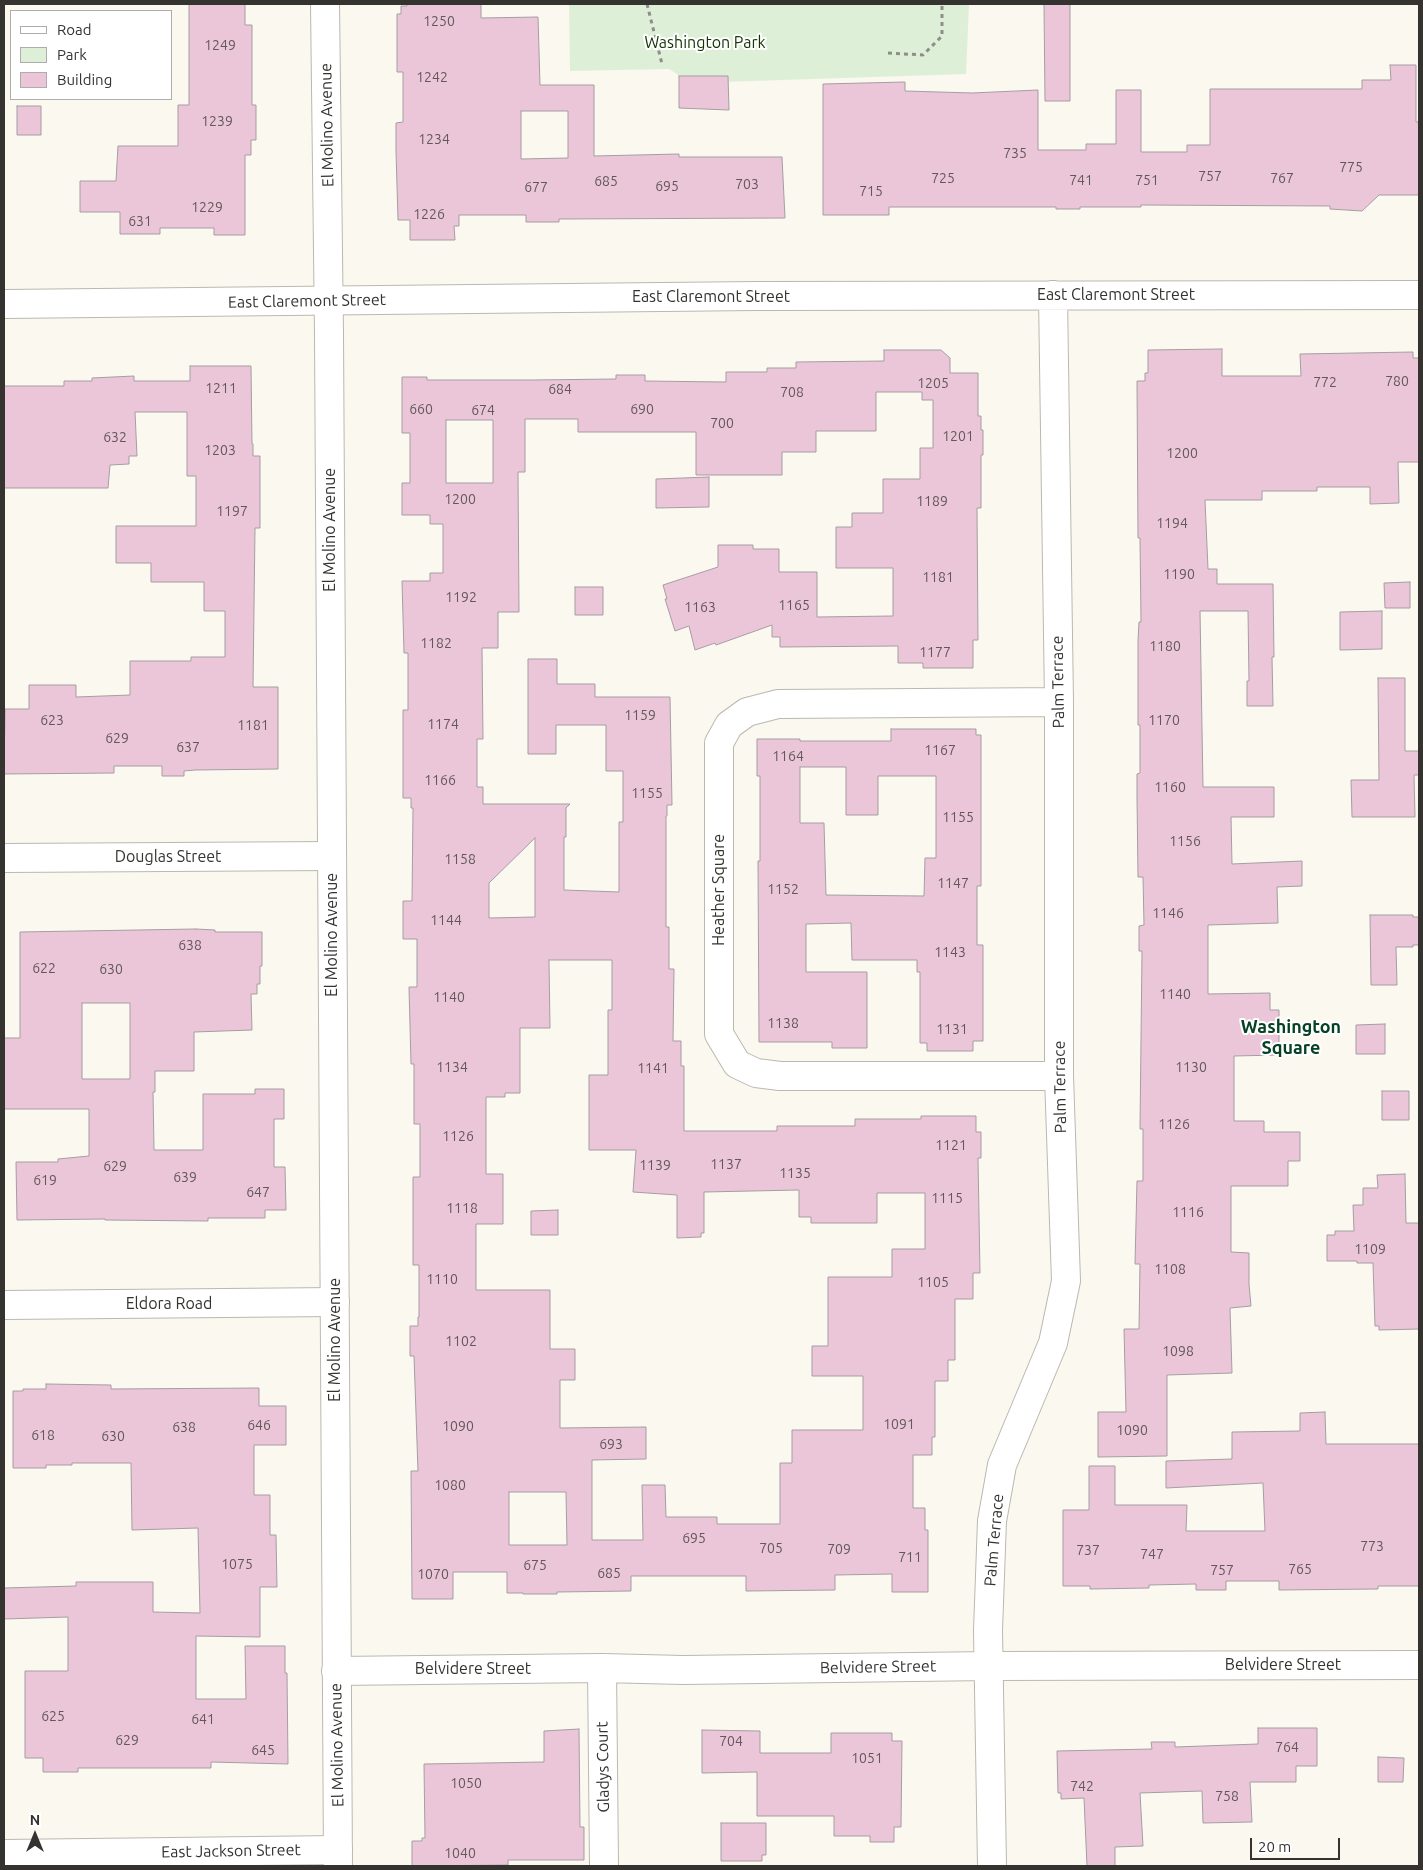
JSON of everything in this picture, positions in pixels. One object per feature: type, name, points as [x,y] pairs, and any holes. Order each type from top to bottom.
[{"type":"street","name":"El Molino Avenue","points":[[325,4],[329,300],[338,1858]]},
{"type":"street","name":"East Claremont Street","points":[[4,304],[1053,295],[1419,295]]},
{"type":"street","name":"Palm Terrace","points":[[992,1866],[988,1630],[992,1521],[1002,1465],[1053,1343],[1066,1281],[1059,1076],[1059,702],[1053,295]]},
{"type":"street","name":"Heather Square","points":[[1059,702],[778,704],[747,712],[729,725],[719,743],[720,1034],[737,1064],[756,1073],[780,1076],[1059,1076]]},
{"type":"street","name":"Douglas Street","points":[[4,858],[332,856]]},
{"type":"street","name":"Eldora Road","points":[[4,1305],[335,1302]]},
{"type":"street","name":"Belvidere Street","points":[[336,1671],[602,1668],[683,1670],[990,1666],[1419,1665]]},
{"type":"street","name":"Gladys Court","points":[[602,1668],[604,1866]]},
{"type":"street","name":"East Jackson Street","points":[[4,1854],[338,1858]]},
{"type":"path","points":[[647,4],[662,64]]},
{"type":"path","points":[[888,53],[923,55],[942,36],[942,4]]},
{"type":"green space","name":"Washington Park","points":[[569,4],[969,4],[966,74],[691,83],[669,69],[570,71]]},
{"type":"building","points":[[189,4],[245,4],[245,25],[252,25],[252,105],[256,105],[256,140],[251,140],[251,155],[245,155],[245,235],[214,235],[214,228],[160,228],[160,234],[120,234],[120,212],[80,212],[80,181],[116,181],[118,146],[178,146],[178,105],[189,105]]},
{"type":"building","points":[[407,4],[481,4],[481,18],[538,17],[540,85],[594,85],[594,156],[679,154],[679,157],[782,157],[785,218],[559,219],[559,222],[526,222],[526,215],[459,215],[459,226],[454,226],[455,240],[410,240],[410,220],[398,220],[396,151],[396,123],[403,122],[403,72],[397,72],[397,14],[401,14],[401,6],[407,6]],"holes":[[[521,111],[568,111],[568,158],[521,159]]]},
{"type":"building","points":[[1044,4],[1070,4],[1070,101],[1045,101]]},
{"type":"building","points":[[1390,65],[1416,65],[1416,122],[1419,122],[1419,195],[1379,195],[1362,211],[1330,209],[1330,206],[1141,205],[1141,207],[1080,207],[1080,209],[1056,209],[1056,207],[889,207],[889,215],[823,215],[823,84],[905,82],[905,91],[972,93],[1038,90],[1038,150],[1086,150],[1086,144],[1116,144],[1116,90],[1141,90],[1141,152],[1187,152],[1187,145],[1210,145],[1210,89],[1362,89],[1362,80],[1391,80]]},
{"type":"building","points":[[679,76],[728,76],[729,110],[679,108]]},
{"type":"building","points":[[17,106],[41,106],[41,135],[17,135]]},
{"type":"building","points":[[1222,349],[1222,376],[1301,376],[1300,354],[1413,352],[1413,358],[1419,358],[1419,462],[1398,462],[1399,503],[1370,504],[1370,487],[1317,487],[1317,491],[1262,491],[1262,500],[1205,500],[1208,569],[1217,569],[1217,584],[1273,584],[1274,657],[1272,657],[1273,706],[1247,706],[1247,681],[1249,681],[1248,611],[1200,611],[1203,787],[1274,787],[1274,817],[1231,817],[1232,864],[1302,861],[1302,886],[1277,887],[1278,923],[1208,925],[1208,994],[1270,993],[1270,1010],[1279,1010],[1279,1055],[1234,1056],[1234,1121],[1264,1121],[1264,1132],[1300,1132],[1300,1161],[1288,1161],[1288,1186],[1231,1186],[1231,1252],[1249,1253],[1251,1306],[1230,1308],[1232,1373],[1167,1375],[1167,1456],[1098,1457],[1098,1412],[1126,1412],[1124,1329],[1139,1329],[1140,1264],[1135,1264],[1137,1181],[1143,1181],[1143,1129],[1140,1129],[1142,951],[1139,951],[1139,926],[1144,925],[1143,877],[1138,877],[1137,774],[1140,773],[1140,725],[1138,725],[1138,641],[1139,622],[1141,622],[1140,538],[1138,538],[1137,381],[1145,381],[1145,373],[1148,373],[1148,350]]},
{"type":"building","points":[[884,350],[941,350],[950,358],[950,373],[978,373],[978,416],[981,416],[981,430],[983,430],[983,455],[981,455],[981,508],[977,508],[978,640],[973,640],[973,668],[923,668],[923,663],[898,663],[898,646],[780,647],[780,637],[772,637],[772,625],[716,645],[715,643],[695,650],[689,626],[675,631],[665,599],[667,599],[663,585],[718,567],[718,545],[753,545],[753,549],[779,549],[779,572],[817,572],[817,617],[893,616],[893,568],[836,568],[836,527],[852,527],[852,513],[883,513],[883,479],[920,479],[920,448],[933,448],[933,400],[922,400],[922,392],[876,392],[876,431],[816,431],[816,452],[782,452],[782,475],[696,475],[696,432],[578,432],[578,419],[525,419],[525,472],[518,472],[519,612],[498,612],[498,648],[482,648],[483,739],[477,739],[477,787],[483,787],[483,804],[570,804],[566,808],[564,890],[619,892],[619,822],[623,822],[623,771],[606,771],[606,725],[556,725],[556,754],[528,754],[528,659],[557,659],[557,684],[595,684],[595,697],[670,697],[672,805],[667,805],[666,816],[666,927],[669,927],[669,969],[674,969],[673,1041],[681,1041],[681,1066],[684,1066],[684,1131],[777,1131],[777,1126],[855,1126],[855,1119],[921,1119],[921,1116],[976,1116],[976,1132],[981,1132],[981,1158],[978,1158],[980,1273],[973,1273],[973,1299],[955,1299],[955,1360],[948,1360],[948,1381],[935,1381],[935,1437],[932,1437],[932,1455],[913,1455],[913,1508],[925,1508],[925,1530],[928,1530],[928,1592],[892,1592],[892,1574],[835,1575],[835,1590],[746,1591],[746,1576],[631,1576],[631,1591],[523,1594],[507,1593],[507,1572],[453,1572],[453,1599],[412,1599],[411,1471],[418,1471],[414,1356],[410,1356],[410,1326],[418,1326],[419,1317],[419,1265],[413,1265],[413,1177],[420,1177],[420,1124],[414,1124],[414,1064],[411,1064],[409,987],[417,987],[417,939],[403,939],[403,901],[412,901],[413,808],[411,808],[411,798],[403,798],[403,710],[408,710],[408,653],[404,653],[402,581],[430,581],[430,573],[443,573],[443,524],[430,524],[430,515],[402,515],[402,483],[410,483],[410,433],[402,433],[402,377],[427,377],[427,380],[532,380],[616,379],[616,375],[645,375],[645,381],[726,382],[726,372],[767,372],[767,368],[796,368],[796,362],[884,361]],"holes":[[[446,420],[493,420],[493,483],[446,483]],[[535,838],[535,917],[489,918],[489,883]],[[549,960],[612,960],[612,1010],[608,1010],[608,1075],[589,1075],[589,1150],[636,1150],[633,1192],[677,1195],[677,1238],[701,1237],[701,1233],[704,1233],[704,1192],[799,1190],[799,1217],[811,1217],[811,1223],[877,1223],[877,1193],[925,1193],[925,1249],[892,1249],[892,1277],[828,1277],[828,1346],[812,1346],[812,1376],[863,1376],[863,1430],[792,1430],[792,1463],[780,1463],[780,1524],[717,1524],[717,1517],[666,1517],[665,1485],[642,1485],[643,1540],[592,1540],[592,1460],[646,1459],[646,1427],[560,1428],[560,1380],[575,1380],[575,1349],[550,1349],[550,1290],[476,1290],[476,1224],[503,1224],[503,1174],[486,1174],[486,1097],[505,1097],[505,1093],[520,1093],[520,1028],[550,1028]],[[509,1492],[566,1492],[567,1545],[509,1545]]]},
{"type":"building","points":[[190,366],[251,366],[253,456],[260,456],[260,528],[255,528],[253,687],[278,687],[278,769],[195,770],[184,771],[184,776],[162,776],[162,766],[114,766],[114,773],[4,774],[5,709],[29,709],[29,685],[76,685],[76,697],[130,695],[130,661],[191,661],[191,657],[225,657],[225,611],[204,611],[204,582],[151,582],[151,563],[116,563],[116,526],[196,526],[196,476],[187,476],[187,412],[135,412],[137,456],[129,456],[129,464],[110,465],[108,488],[4,488],[4,386],[64,386],[64,381],[92,381],[92,378],[134,376],[134,381],[190,381]]},
{"type":"building","points":[[709,477],[709,507],[656,508],[656,479]]},
{"type":"building","points":[[1410,582],[1410,608],[1385,608],[1384,583]]},
{"type":"building","points":[[575,587],[603,587],[603,615],[575,615]]},
{"type":"building","points":[[1382,611],[1382,649],[1340,650],[1340,612]]},
{"type":"building","points":[[1378,678],[1405,678],[1405,751],[1419,751],[1419,775],[1414,775],[1415,817],[1352,817],[1351,780],[1379,780]]},
{"type":"building","points":[[891,729],[976,729],[976,735],[981,735],[981,886],[977,886],[977,945],[983,945],[983,1041],[973,1041],[973,1051],[927,1051],[927,1043],[920,1043],[920,972],[917,972],[917,960],[852,960],[851,923],[806,924],[806,972],[867,972],[867,1048],[832,1048],[832,1042],[759,1042],[758,861],[760,861],[760,776],[757,776],[757,739],[891,741]],"holes":[[[800,767],[846,767],[846,815],[878,815],[878,776],[936,776],[936,858],[925,858],[924,896],[826,895],[824,823],[800,823]]]},
{"type":"building","points":[[1370,915],[1413,915],[1413,917],[1419,917],[1419,945],[1396,947],[1397,985],[1371,985]]},
{"type":"building","points":[[196,929],[215,930],[215,932],[262,932],[260,984],[257,984],[257,994],[251,994],[252,1030],[194,1032],[194,1071],[155,1071],[155,1092],[153,1092],[154,1150],[203,1150],[203,1094],[255,1094],[255,1089],[284,1089],[284,1119],[274,1119],[274,1167],[285,1167],[286,1210],[265,1210],[265,1218],[208,1218],[208,1221],[17,1220],[16,1162],[58,1162],[58,1159],[89,1156],[89,1109],[4,1109],[4,1038],[20,1038],[20,932]],"holes":[[[82,1003],[130,1003],[130,1079],[82,1079]]]},
{"type":"building","points":[[1385,1024],[1385,1054],[1356,1054],[1356,1025]]},
{"type":"building","points":[[1382,1091],[1409,1091],[1409,1120],[1382,1120]]},
{"type":"building","points":[[1405,1174],[1406,1223],[1419,1223],[1419,1329],[1379,1330],[1379,1326],[1375,1326],[1373,1263],[1327,1261],[1327,1235],[1335,1235],[1335,1231],[1354,1231],[1353,1205],[1363,1205],[1363,1188],[1378,1188],[1377,1175]]},
{"type":"building","points":[[558,1210],[558,1235],[531,1235],[531,1211]]},
{"type":"building","points":[[46,1384],[111,1385],[111,1389],[259,1388],[259,1406],[286,1406],[286,1445],[254,1445],[254,1495],[270,1495],[270,1535],[276,1535],[277,1587],[260,1587],[260,1637],[196,1636],[196,1699],[246,1699],[245,1646],[285,1646],[288,1764],[211,1762],[211,1768],[78,1768],[78,1772],[43,1772],[43,1758],[25,1758],[25,1671],[68,1671],[68,1617],[4,1619],[4,1588],[76,1586],[76,1582],[153,1582],[153,1612],[200,1613],[198,1528],[132,1530],[131,1463],[72,1463],[72,1465],[46,1465],[46,1468],[13,1468],[13,1391],[46,1389]]},
{"type":"building","points":[[1325,1412],[1326,1444],[1419,1444],[1419,1586],[1378,1586],[1378,1589],[1279,1590],[1279,1581],[1226,1581],[1226,1590],[1196,1590],[1196,1584],[1149,1585],[1149,1588],[1090,1589],[1090,1586],[1063,1586],[1063,1510],[1089,1510],[1089,1466],[1115,1466],[1115,1505],[1187,1505],[1186,1531],[1265,1531],[1263,1483],[1166,1488],[1166,1461],[1232,1459],[1232,1432],[1300,1431],[1300,1413]]},
{"type":"building","points":[[1258,1728],[1317,1728],[1317,1766],[1296,1766],[1296,1782],[1250,1782],[1252,1822],[1203,1823],[1202,1791],[1140,1793],[1143,1846],[1115,1847],[1115,1866],[1087,1866],[1084,1798],[1061,1799],[1061,1793],[1058,1793],[1057,1751],[1152,1749],[1151,1742],[1175,1742],[1175,1747],[1258,1744]]},
{"type":"building","points":[[579,1729],[580,1827],[584,1827],[584,1860],[508,1860],[508,1865],[412,1866],[412,1841],[422,1841],[422,1838],[425,1838],[424,1764],[544,1762],[544,1731]]},
{"type":"building","points":[[702,1730],[760,1731],[760,1753],[831,1753],[831,1733],[892,1733],[892,1741],[902,1741],[901,1827],[894,1827],[894,1842],[870,1842],[870,1836],[834,1836],[834,1816],[757,1816],[757,1772],[702,1773]]},
{"type":"building","points":[[1378,1757],[1404,1758],[1403,1782],[1378,1782]]},
{"type":"building","points":[[721,1823],[766,1823],[766,1855],[762,1855],[762,1861],[721,1861]]},
{"type":"district","name":"Washington Square","points":[[1291,1037]]}]
